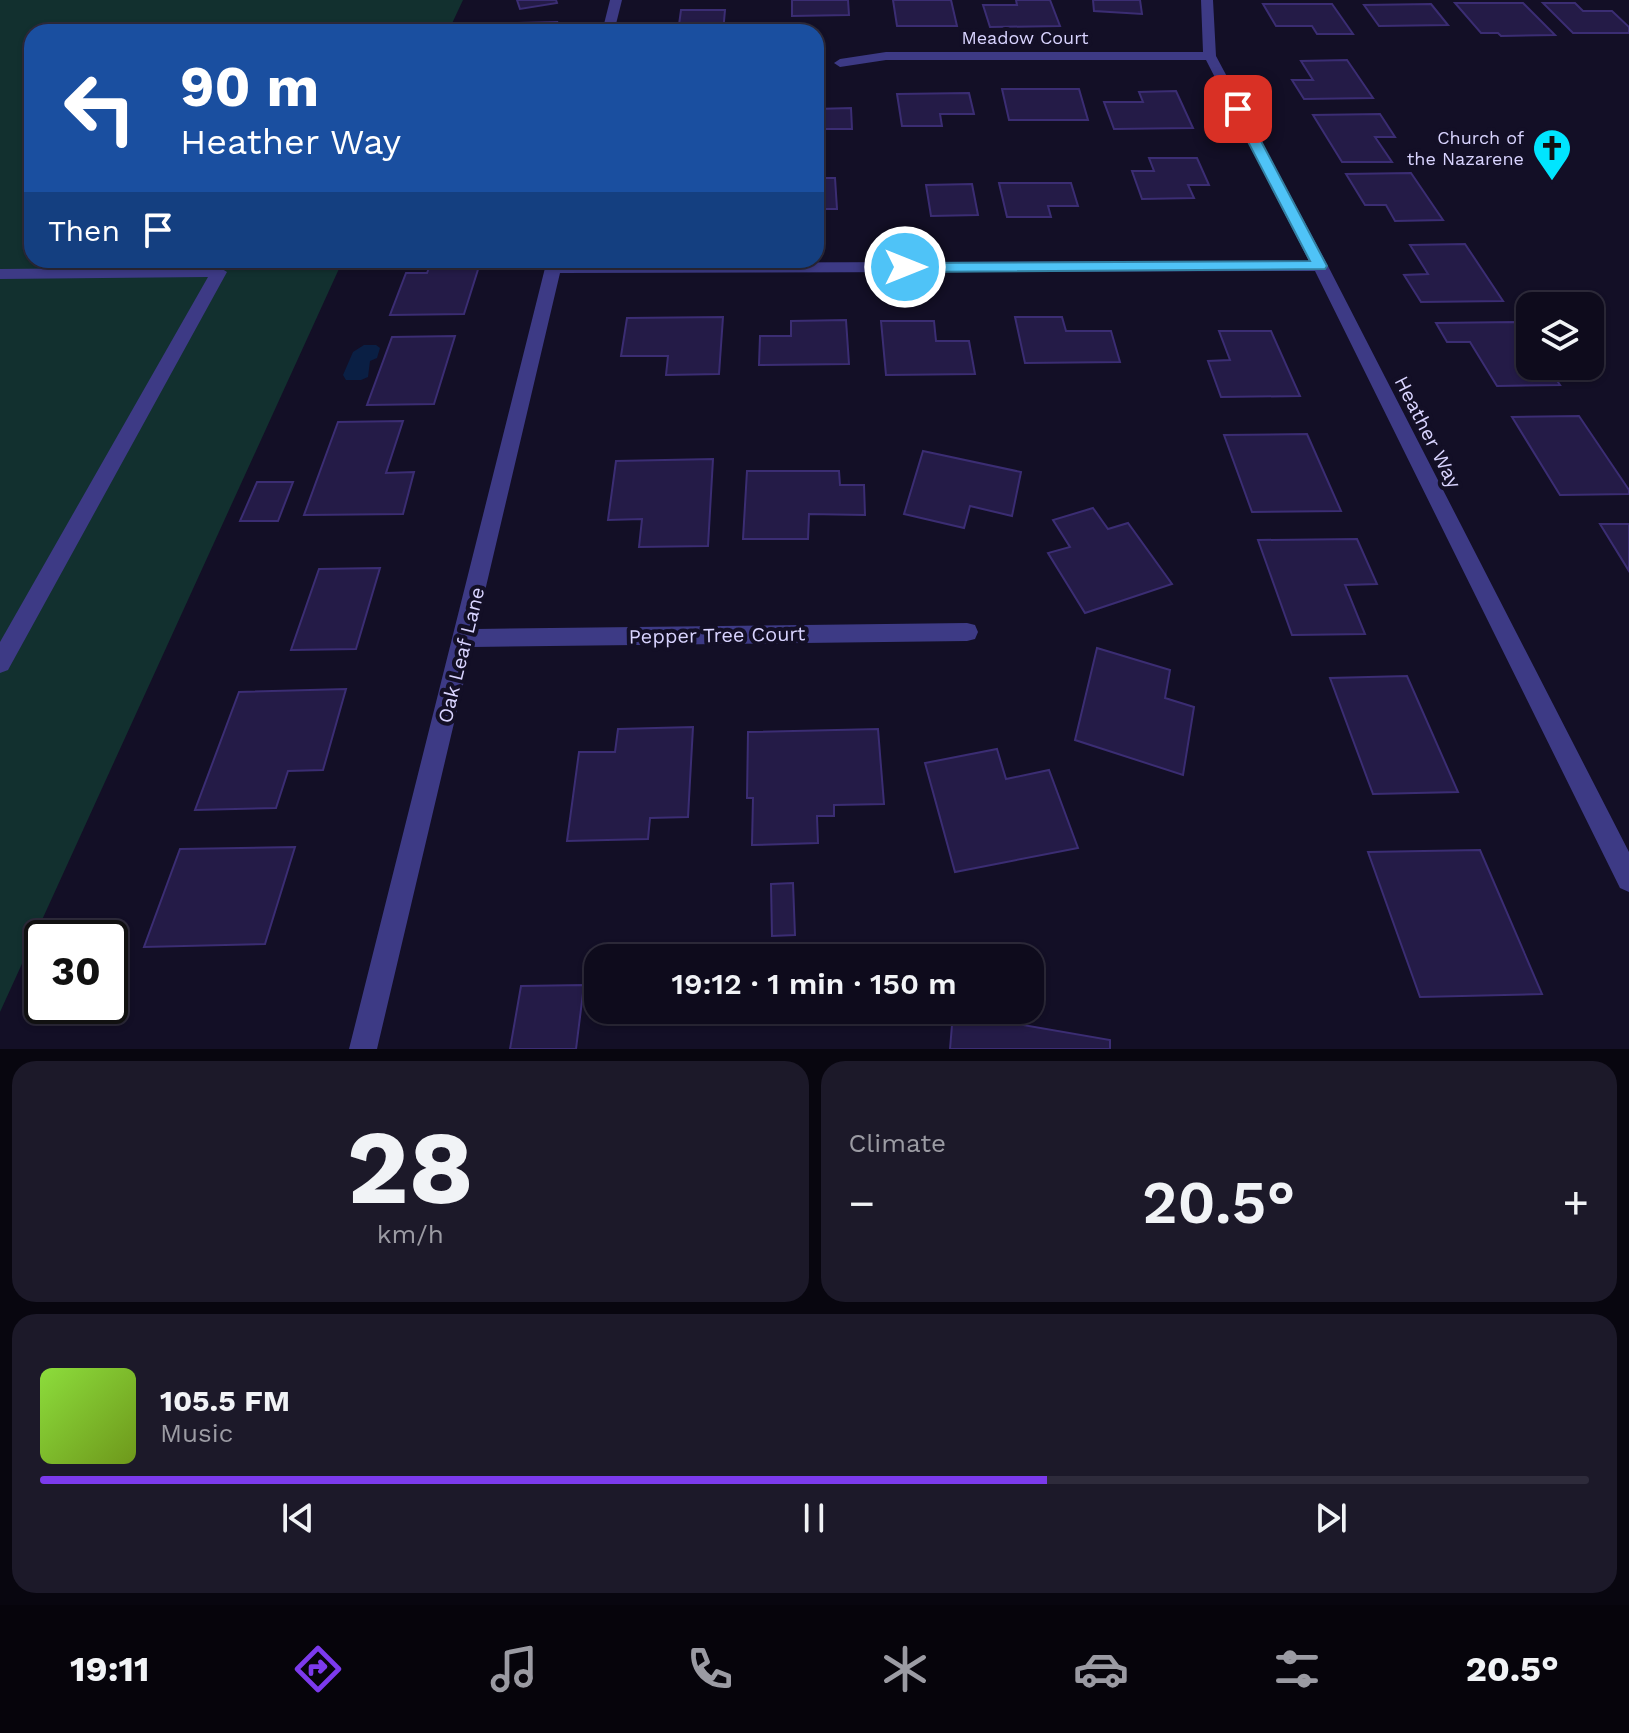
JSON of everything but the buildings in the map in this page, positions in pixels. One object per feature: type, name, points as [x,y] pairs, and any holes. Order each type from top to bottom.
[{"type":"street","points":[[610,24],[616,0]]},
{"type":"street","name":"Heather Way","points":[[1207,0],[1210,56],[1320,266],[1629,879]]},
{"type":"street","name":"Meadow Court","points":[[840,63],[886,56],[1210,56]]},
{"type":"street","points":[[824,265],[1320,266]]},
{"type":"street","name":"Oak Leaf Lane","points":[[363,1049],[466,638],[553,268]]},
{"type":"street","points":[[0,274],[219,272],[0,663]]},
{"type":"street","name":"Pepper Tree Court","points":[[466,638],[967,632]]},
{"type":"green space","points":[[0,0],[463,0],[452,24],[24,24],[24,268],[339,268],[42,920],[24,920],[24,959],[0,1012]]},
{"type":"water","points":[[364,345],[380,348],[377,358],[370,361],[368,377],[346,380],[343,375],[353,352]]},
{"type":"place","name":"Church of the Nazarene","points":[[1552,182]]},
{"type":"route","points":[[905,267],[1320,266],[1238,109]]}]
